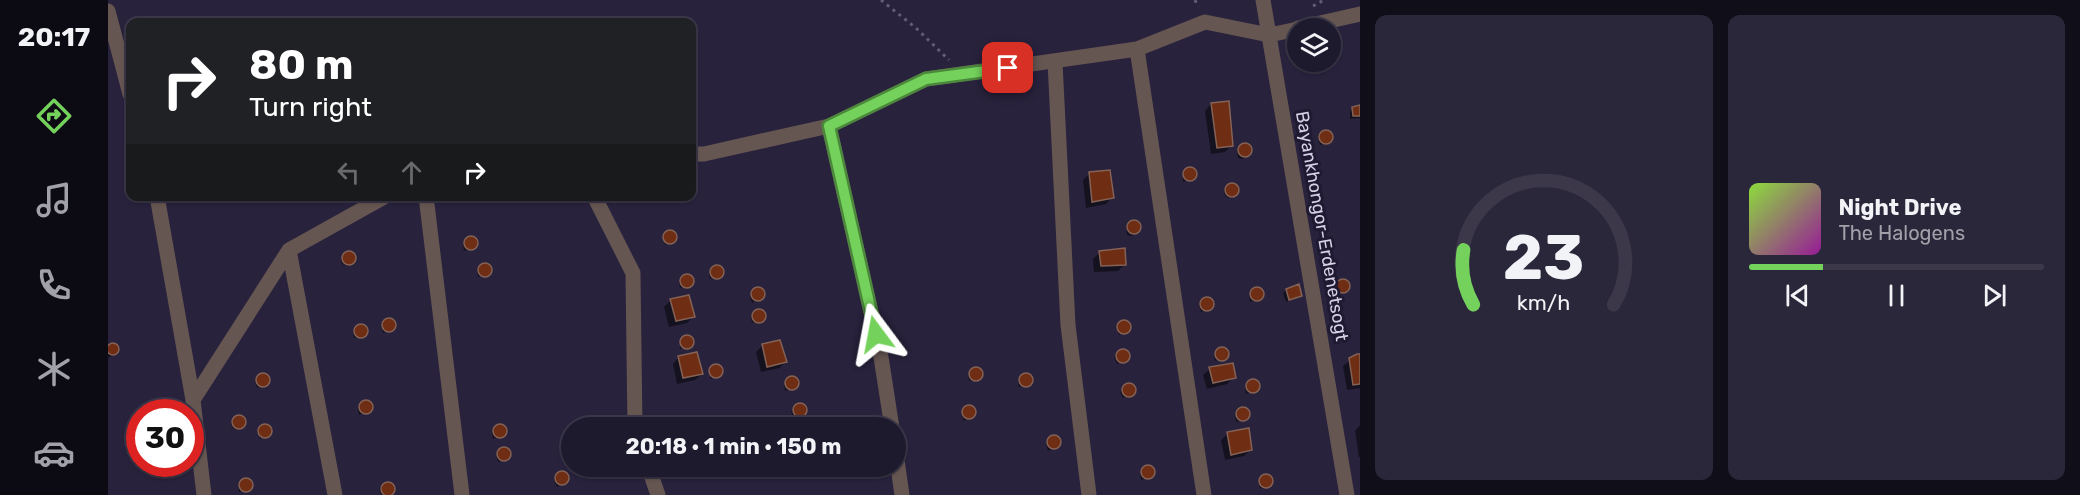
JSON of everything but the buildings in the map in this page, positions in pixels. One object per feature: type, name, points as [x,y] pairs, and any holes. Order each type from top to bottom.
[{"type":"street","name":"Bayankhongor-Erdenetsogt","points":[[1263,0],[1347,495]]},
{"type":"street","points":[[108,11],[126,80]]},
{"type":"street","points":[[1341,18],[1360,14]]},
{"type":"street","points":[[696,154],[829,126],[926,79],[1137,49],[1205,22],[1269,35],[1287,31]]},
{"type":"street","points":[[1137,49],[1204,495]]},
{"type":"street","points":[[1055,62],[1068,325],[1089,495]]},
{"type":"street","points":[[829,126],[881,357],[890,417]]},
{"type":"street","points":[[158,201],[193,399]]},
{"type":"street","points":[[194,399],[289,250],[377,201]]},
{"type":"street","points":[[427,201],[462,495]]},
{"type":"street","points":[[597,201],[633,273],[635,417]]},
{"type":"street","points":[[289,250],[335,495]]},
{"type":"street","points":[[202,477],[204,495]]},
{"type":"street","points":[[652,477],[658,495]]},
{"type":"street","points":[[899,477],[902,495]]},
{"type":"path","points":[[880,0],[916,28],[962,74]]},
{"type":"route","points":[[876,334],[829,126],[926,79],[1008,68]]}]
